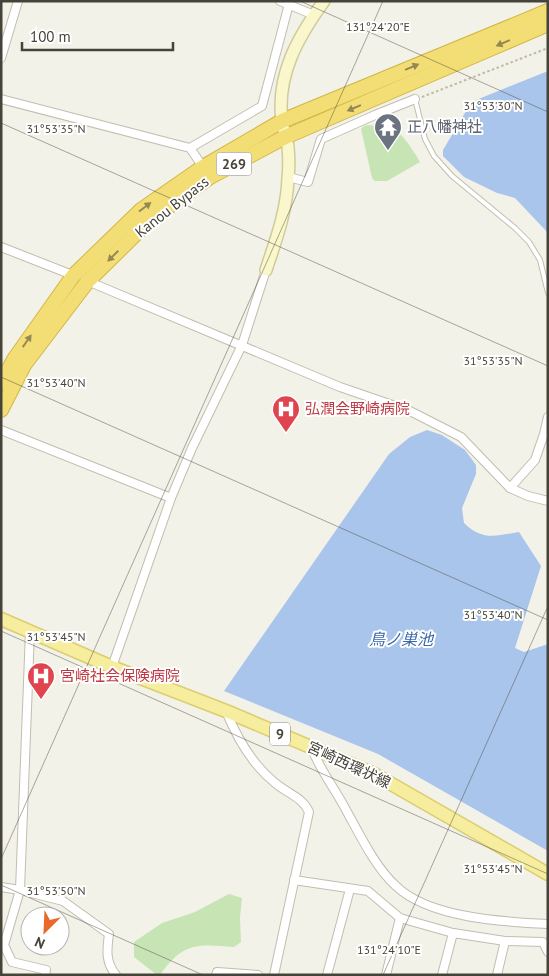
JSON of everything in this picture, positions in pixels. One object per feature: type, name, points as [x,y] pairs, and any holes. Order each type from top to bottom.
[{"type":"highway","name":"Kanou Bypass","points":[[1,383],[15,358],[73,276],[141,210],[202,167],[282,122],[548,11]]},
{"type":"highway","name":"Kanou Bypass","points":[[1,410],[24,365],[88,281],[150,220],[210,177],[285,137],[548,24]]},
{"type":"main road","name":"宮崎西環状線","points":[[1,619],[112,667],[374,774],[548,874]]},
{"type":"street","points":[[1,58],[18,1]]},
{"type":"street","points":[[112,667],[171,498],[192,448],[242,345],[266,270],[282,218],[288,177],[288,147],[282,122],[281,106],[284,73],[292,53],[324,1]]},
{"type":"street","points":[[190,148],[262,106],[285,2],[314,15]]},
{"type":"street","points":[[1,99],[190,148],[202,167]]},
{"type":"street","points":[[288,177],[308,182],[321,140],[375,115],[415,100]]},
{"type":"street","points":[[1,247],[88,281],[340,387],[410,411],[461,437],[510,488],[528,496],[548,501]]},
{"type":"street","points":[[510,488],[535,460],[548,417]]},
{"type":"street","points":[[1,430],[171,498]]},
{"type":"street","points":[[30,631],[20,890],[4,945],[12,962],[46,970],[45,975]]},
{"type":"street","points":[[226,712],[234,730],[254,762],[274,783],[306,804],[309,812],[274,975]]},
{"type":"street","points":[[311,747],[317,762],[363,840],[385,874],[401,891],[420,902],[446,911],[496,922],[548,924]]},
{"type":"street","points":[[294,880],[368,891],[400,918],[454,933],[504,941],[543,942],[548,952]]},
{"type":"street","points":[[1,886],[63,901],[109,934],[107,956],[111,970],[116,975]]},
{"type":"street","points":[[327,975],[350,889]]},
{"type":"street","points":[[386,975],[400,918]]},
{"type":"street","points":[[442,975],[454,933]]},
{"type":"street","points":[[497,975],[504,941]]},
{"type":"street","points":[[216,975],[217,972],[258,975]]},
{"type":"lane","points":[[415,100],[425,139],[434,156],[452,176],[515,228],[529,242],[540,260],[548,293]]},
{"type":"path","points":[[415,100],[548,48]]},
{"type":"path","points":[[375,115],[384,138]]},
{"type":"green space","points":[[368,125],[393,128],[406,141],[420,162],[387,181],[375,181],[372,178],[361,129]]},
{"type":"green space","points":[[229,894],[242,898],[240,917],[241,942],[234,947],[210,945],[184,951],[168,964],[160,975],[157,975],[134,957],[134,942],[162,923],[195,912]]},
{"type":"water","points":[[548,71],[548,233],[515,198],[497,193],[464,177],[443,156],[443,150],[469,106],[476,100]]},
{"type":"water","name":"鳥ノ巣池","points":[[427,430],[442,435],[465,450],[476,465],[476,474],[462,508],[464,523],[477,533],[483,535],[496,536],[519,532],[541,566],[515,648],[524,652],[548,644],[548,851],[378,754],[224,691],[389,454],[410,437]]},
{"type":"place","name":"正八幡神社","points":[[388,151]]},
{"type":"place","name":"弘潤会野崎病院","points":[[286,433]]},
{"type":"place","name":"宮崎社会保険病院","points":[[41,700]]}]
